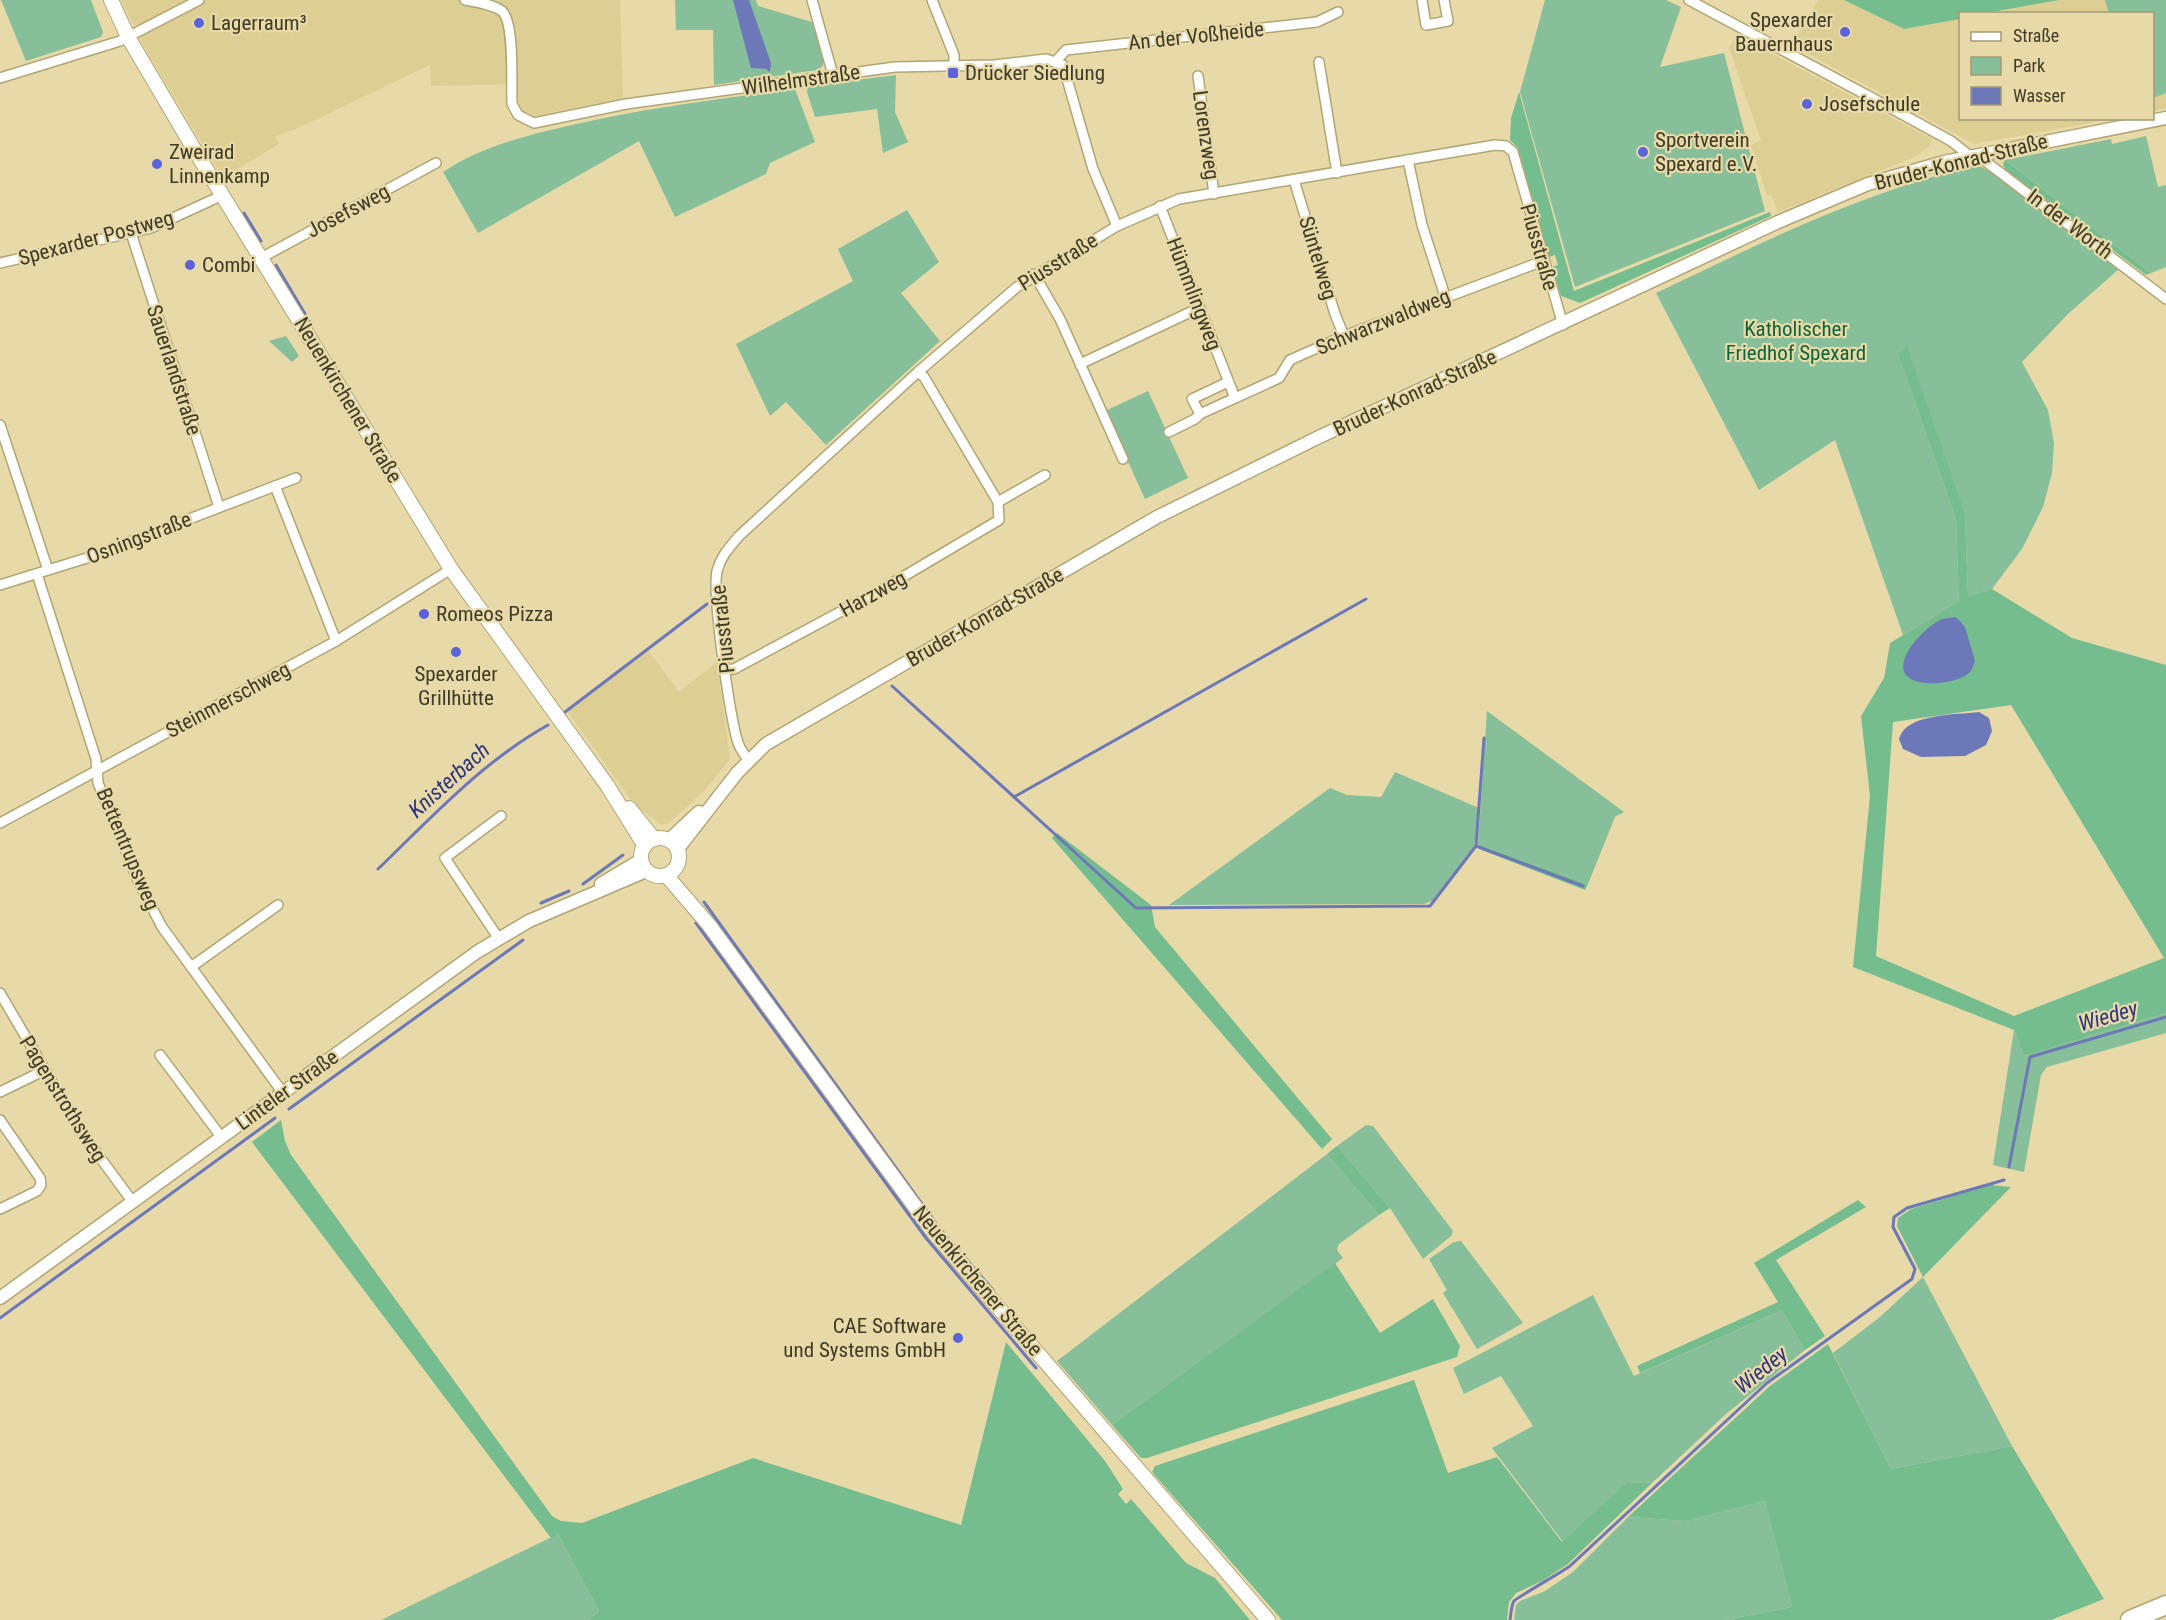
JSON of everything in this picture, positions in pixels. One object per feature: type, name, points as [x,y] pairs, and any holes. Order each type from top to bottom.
[{"type":"highway","points":[[2130,1620],[2166,1605]]},
{"type":"main road","name":"Neuenkirchener Straße","points":[[111,0],[128,38],[451,569],[649,843]]},
{"type":"main road","points":[[649,843],[673,845],[679,859],[671,872],[656,876],[644,865],[649,843]]},
{"type":"main road","name":"Neuenkirchener Straße","points":[[671,872],[935,1234],[1268,1620]]},
{"type":"street","points":[[0,78],[128,38],[199,0]]},
{"type":"street","name":"Wilhelmstraße","points":[[465,0],[493,7],[501,11],[509,22],[512,104],[523,120],[534,123],[626,104],[895,67],[954,66],[1046,59],[1056,61]]},
{"type":"street","points":[[812,0],[833,75]]},
{"type":"street","points":[[932,0],[954,55],[954,66]]},
{"type":"street","points":[[1422,0],[1426,25],[1448,21],[1444,0]]},
{"type":"street","name":"In der Worth","points":[[1689,0],[1889,106],[1951,141],[1970,156],[1985,161],[2166,299]]},
{"type":"street","name":"An der Voßheide","points":[[1056,61],[1066,50],[1317,22],[1338,12]]},
{"type":"street","points":[[1056,61],[1063,65],[1093,169],[1117,226]]},
{"type":"street","points":[[1319,62],[1337,173]]},
{"type":"street","name":"Lorenzweg","points":[[1198,76],[1214,194]]},
{"type":"street","name":"Bruder-Konrad-Straße","points":[[673,845],[749,760],[784,734],[1157,517],[1319,437],[1563,325],[1778,222],[1868,184],[1970,156],[2166,118]]},
{"type":"street","name":"Piusstraße","points":[[749,760],[742,753],[736,736],[726,670],[716,591],[717,573],[722,555],[739,536],[918,372],[1034,274],[1117,226],[1179,199],[1495,145],[1506,146],[1513,152],[1563,325]]},
{"type":"street","points":[[1408,160],[1422,225],[1445,296]]},
{"type":"street","name":"Josefsweg","points":[[261,258],[436,163]]},
{"type":"street","name":"Süntelweg","points":[[1294,180],[1335,314],[1344,336]]},
{"type":"street","name":"Spexarder Postweg","points":[[0,263],[131,233],[177,218],[223,195]]},
{"type":"street","name":"Hümmlingweg","points":[[1160,206],[1228,382]]},
{"type":"street","name":"Sauerlandstraße","points":[[131,233],[219,507]]},
{"type":"street","name":"Schwarzwaldweg","points":[[1169,432],[1196,419],[1200,414],[1280,378],[1290,360],[1445,296],[1543,261]]},
{"type":"street","points":[[1034,274],[1060,319],[1123,459]]},
{"type":"street","points":[[1080,364],[1199,308]]},
{"type":"street","points":[[918,372],[924,377],[998,502],[1045,475]]},
{"type":"street","points":[[1200,414],[1192,399],[1228,382],[1235,398]]},
{"type":"street","points":[[0,425],[48,570]]},
{"type":"street","name":"Osningstraße","points":[[0,585],[90,557],[296,478]]},
{"type":"street","points":[[275,486],[336,641]]},
{"type":"street","name":"Harzweg","points":[[726,670],[734,669],[994,525],[999,520],[998,502]]},
{"type":"street","name":"Steinmerschweg","points":[[0,823],[336,641],[451,569]]},
{"type":"street","name":"Bettentrupsweg","points":[[37,574],[96,759],[98,783],[138,883],[162,927],[283,1093]]},
{"type":"street","points":[[499,939],[444,858],[501,816]]},
{"type":"street","name":"Linteler Straße","points":[[0,1298],[499,939],[529,921],[582,897],[595,894],[644,865]]},
{"type":"street","points":[[191,967],[278,905]]},
{"type":"street","name":"Pagenstrothsweg","points":[[0,993],[43,1071],[82,1133],[132,1201]]},
{"type":"street","points":[[160,1055],[222,1138]]},
{"type":"street","points":[[0,1092],[43,1071]]},
{"type":"street","points":[[0,1120],[40,1178],[41,1185],[37,1191],[0,1209]]},
{"type":"shaded area","points":[[121,0],[620,0],[623,98],[534,116],[522,110],[518,102],[517,84],[431,86],[430,65],[296,129],[275,136],[279,144],[223,178],[147,52]]},
{"type":"shaded area","points":[[1818,0],[1844,0],[1904,29],[1959,19],[1959,120],[2106,120],[1974,144],[1792,45]]},
{"type":"shaded area","points":[[2059,0],[2166,0],[2166,108],[2154,111],[2154,12],[1997,12]]},
{"type":"shaded area","name":"Josefschule","points":[[1737,35],[1932,139],[1929,146],[1917,156],[1778,212],[1771,195],[1767,196],[1751,145],[1761,140],[1729,48]]},
{"type":"shaded area","points":[[647,649],[679,692],[717,662],[730,759],[705,790],[669,823],[661,825],[635,805],[567,711]]},
{"type":"green space","points":[[1,0],[91,0],[103,32],[101,37],[26,61]]},
{"type":"green space","points":[[675,0],[756,0],[758,6],[812,22],[824,59],[823,66],[817,70],[714,85],[713,30],[676,30]]},
{"type":"green space","name":"Sportverein Spexard e.V.","points":[[1545,0],[1666,0],[1681,7],[1660,67],[1724,53],[1765,211],[1575,287],[1520,92]]},
{"type":"green space","points":[[1844,0],[2059,0],[1993,12],[1959,12],[1959,19],[1904,29]]},
{"type":"green space","points":[[2105,0],[2166,0],[2166,93],[2154,98],[2154,12],[2109,12]]},
{"type":"green space","points":[[896,75],[895,112],[908,142],[883,153],[877,109],[815,117],[807,92],[808,86]]},
{"type":"green space","points":[[795,89],[815,142],[770,163],[766,174],[675,217],[639,141],[478,233],[443,172],[489,148],[555,129],[655,109]]},
{"type":"green space","points":[[1519,92],[1574,291],[1770,212],[1771,216],[1580,303],[1561,296],[1552,267],[1558,265],[1555,255],[1549,257],[1518,148],[1510,140],[1511,118]]},
{"type":"green space","points":[[2146,136],[2158,187],[2166,185],[2166,267],[2151,273],[2005,160],[2111,139],[2112,144]]},
{"type":"green space","points":[[2005,160],[2151,273],[2146,275],[2005,169],[2003,164]]},
{"type":"green space","name":"Katholischer Friedhof Spexard","points":[[1978,165],[2002,179],[2119,269],[2069,313],[2022,362],[2048,410],[2054,443],[2052,473],[2043,507],[2022,549],[1992,589],[1968,596],[1965,515],[1898,354],[1956,519],[1959,601],[1903,635],[1835,440],[1759,490],[1656,293],[1774,237],[1854,204],[1894,189]]},
{"type":"green space","points":[[907,210],[939,262],[901,293],[940,341],[826,445],[786,402],[770,416],[736,344],[853,281],[838,249]]},
{"type":"green space","points":[[286,336],[299,356],[292,362],[269,341]]},
{"type":"green space","points":[[1907,346],[1965,515],[1968,596],[1992,589],[2072,638],[2166,665],[2166,1013],[2024,1056],[2014,1030],[1853,967],[1870,796],[1861,716],[1884,678],[1890,643],[1959,601],[1956,519],[1898,354]],"holes":[[[2011,705],[2164,958],[2014,1016],[1876,956],[1893,722]]]},
{"type":"green space","points":[[1148,391],[1188,478],[1145,499],[1105,411]]},
{"type":"green space","points":[[1487,711],[1624,812],[1615,817],[1588,884],[1478,844]]},
{"type":"green space","points":[[1395,772],[1479,808],[1474,847],[1432,901],[1424,904],[1169,905],[1330,788],[1347,795],[1381,797]]},
{"type":"green space","points":[[1057,833],[1151,905],[1155,927],[1332,1139],[1322,1149],[1052,838]]},
{"type":"green space","points":[[1478,844],[1588,884],[1585,890],[1479,849]]},
{"type":"green space","points":[[2166,1013],[2166,1033],[2047,1067],[2041,1075],[2024,1172],[1993,1165],[2014,1030],[2024,1056]]},
{"type":"green space","points":[[281,1120],[285,1141],[291,1155],[552,1516],[561,1521],[582,1523],[753,1458],[961,1525],[1006,1342],[1105,1461],[1123,1489],[1118,1494],[1126,1504],[1131,1499],[1186,1563],[1215,1578],[1250,1620],[588,1620],[599,1611],[558,1534],[551,1538],[252,1142]]},
{"type":"green space","points":[[1366,1125],[1373,1126],[1453,1231],[1451,1236],[1423,1259],[1390,1208],[1337,1146]]},
{"type":"green space","points":[[1337,1146],[1390,1208],[1379,1215],[1327,1154]]},
{"type":"green space","points":[[1327,1154],[1379,1215],[1339,1244],[1337,1250],[1343,1258],[1112,1425],[1057,1361]]},
{"type":"green space","points":[[1990,1185],[2011,1187],[1923,1277],[1897,1226],[1898,1218],[1911,1209]]},
{"type":"green space","points":[[1858,1200],[1866,1207],[1776,1260],[1825,1336],[1805,1350],[1782,1310],[1640,1373],[1637,1366],[1778,1302],[1754,1263]]},
{"type":"green space","points":[[1461,1241],[1523,1323],[1477,1349],[1443,1293],[1447,1290],[1429,1259],[1454,1242]]},
{"type":"green space","points":[[1335,1263],[1380,1333],[1433,1299],[1460,1346],[1457,1357],[1147,1458],[1141,1458],[1112,1425]]},
{"type":"green space","points":[[1923,1277],[2012,1446],[1891,1469],[1833,1353],[1880,1317]]},
{"type":"green space","points":[[1593,1295],[1634,1376],[1782,1310],[1805,1350],[1726,1414],[1652,1483],[1627,1482],[1563,1542],[1492,1448],[1533,1426],[1501,1376],[1464,1394],[1453,1368]]},
{"type":"green space","points":[[1828,1344],[1891,1469],[2012,1446],[2104,1599],[2051,1620],[1725,1620],[1792,1607],[1765,1501],[1686,1521],[1628,1517],[1770,1386]]},
{"type":"green space","points":[[1414,1380],[1448,1473],[1497,1457],[1562,1542],[1627,1482],[1652,1483],[1568,1564],[1542,1581],[1516,1593],[1509,1602],[1507,1620],[1282,1620],[1152,1472],[1155,1466]]},
{"type":"green space","points":[[1765,1501],[1792,1607],[1725,1620],[1514,1620],[1516,1605],[1520,1601],[1545,1591],[1573,1572],[1628,1517],[1686,1521]]},
{"type":"green space","points":[[558,1534],[599,1611],[588,1620],[381,1620]]},
{"type":"water","points":[[733,0],[749,0],[771,63],[770,72],[766,69],[751,68]]},
{"type":"water","points":[[1956,617],[1965,627],[1975,661],[1970,672],[1947,682],[1928,683],[1912,680],[1904,669],[1904,661],[1913,644],[1928,628],[1942,619]]},
{"type":"water","points":[[1979,712],[1989,718],[1992,731],[1986,745],[1965,756],[1921,757],[1903,749],[1899,739],[1911,724],[1933,717]]},
{"type":"waterway","points":[[244,213],[261,241]]},
{"type":"waterway","points":[[276,265],[311,324]]},
{"type":"waterway","points":[[1014,797],[1366,599]]},
{"type":"waterway","name":"Knisterbach","points":[[565,712],[707,604]]},
{"type":"waterway","points":[[892,686],[1136,908],[1430,906],[1476,846],[1484,738]]},
{"type":"waterway","name":"Knisterbach","points":[[378,869],[479,773],[548,725]]},
{"type":"waterway","points":[[1476,846],[1583,886]]},
{"type":"waterway","points":[[583,884],[623,855]]},
{"type":"waterway","points":[[541,903],[569,891]]},
{"type":"waterway","points":[[704,902],[940,1229],[993,1290]]},
{"type":"waterway","points":[[696,923],[926,1238],[1036,1368]]},
{"type":"waterway","points":[[289,1109],[523,940]]},
{"type":"waterway","name":"Wiedey","points":[[2009,1167],[2030,1057],[2166,1017]]},
{"type":"waterway","points":[[0,1318],[275,1118]]},
{"type":"waterway","name":"Wiedey","points":[[1510,1620],[1514,1601],[1570,1566],[1767,1383],[1912,1279],[1915,1269],[1893,1227],[1894,1217],[1907,1208],[2004,1180]]},
{"type":"place","name":"Lagerraum³","points":[[199,23]]},
{"type":"place","name":"Spexarder Bauernhaus","points":[[1845,32]]},
{"type":"place","name":"Drücker Siedlung","points":[[953,73]]},
{"type":"place","name":"Josefschule","points":[[1807,104]]},
{"type":"place","name":"Sportverein Spexard e.V.","points":[[1643,152]]},
{"type":"place","name":"Zweirad Linnenkamp","points":[[157,164]]},
{"type":"place","name":"Combi","points":[[190,265]]},
{"type":"place","name":"Romeos Pizza","points":[[424,614]]},
{"type":"place","name":"Spexarder Grillhütte","points":[[456,652]]},
{"type":"place","name":"CAE Software und Systems GmbH","points":[[958,1338]]}]
